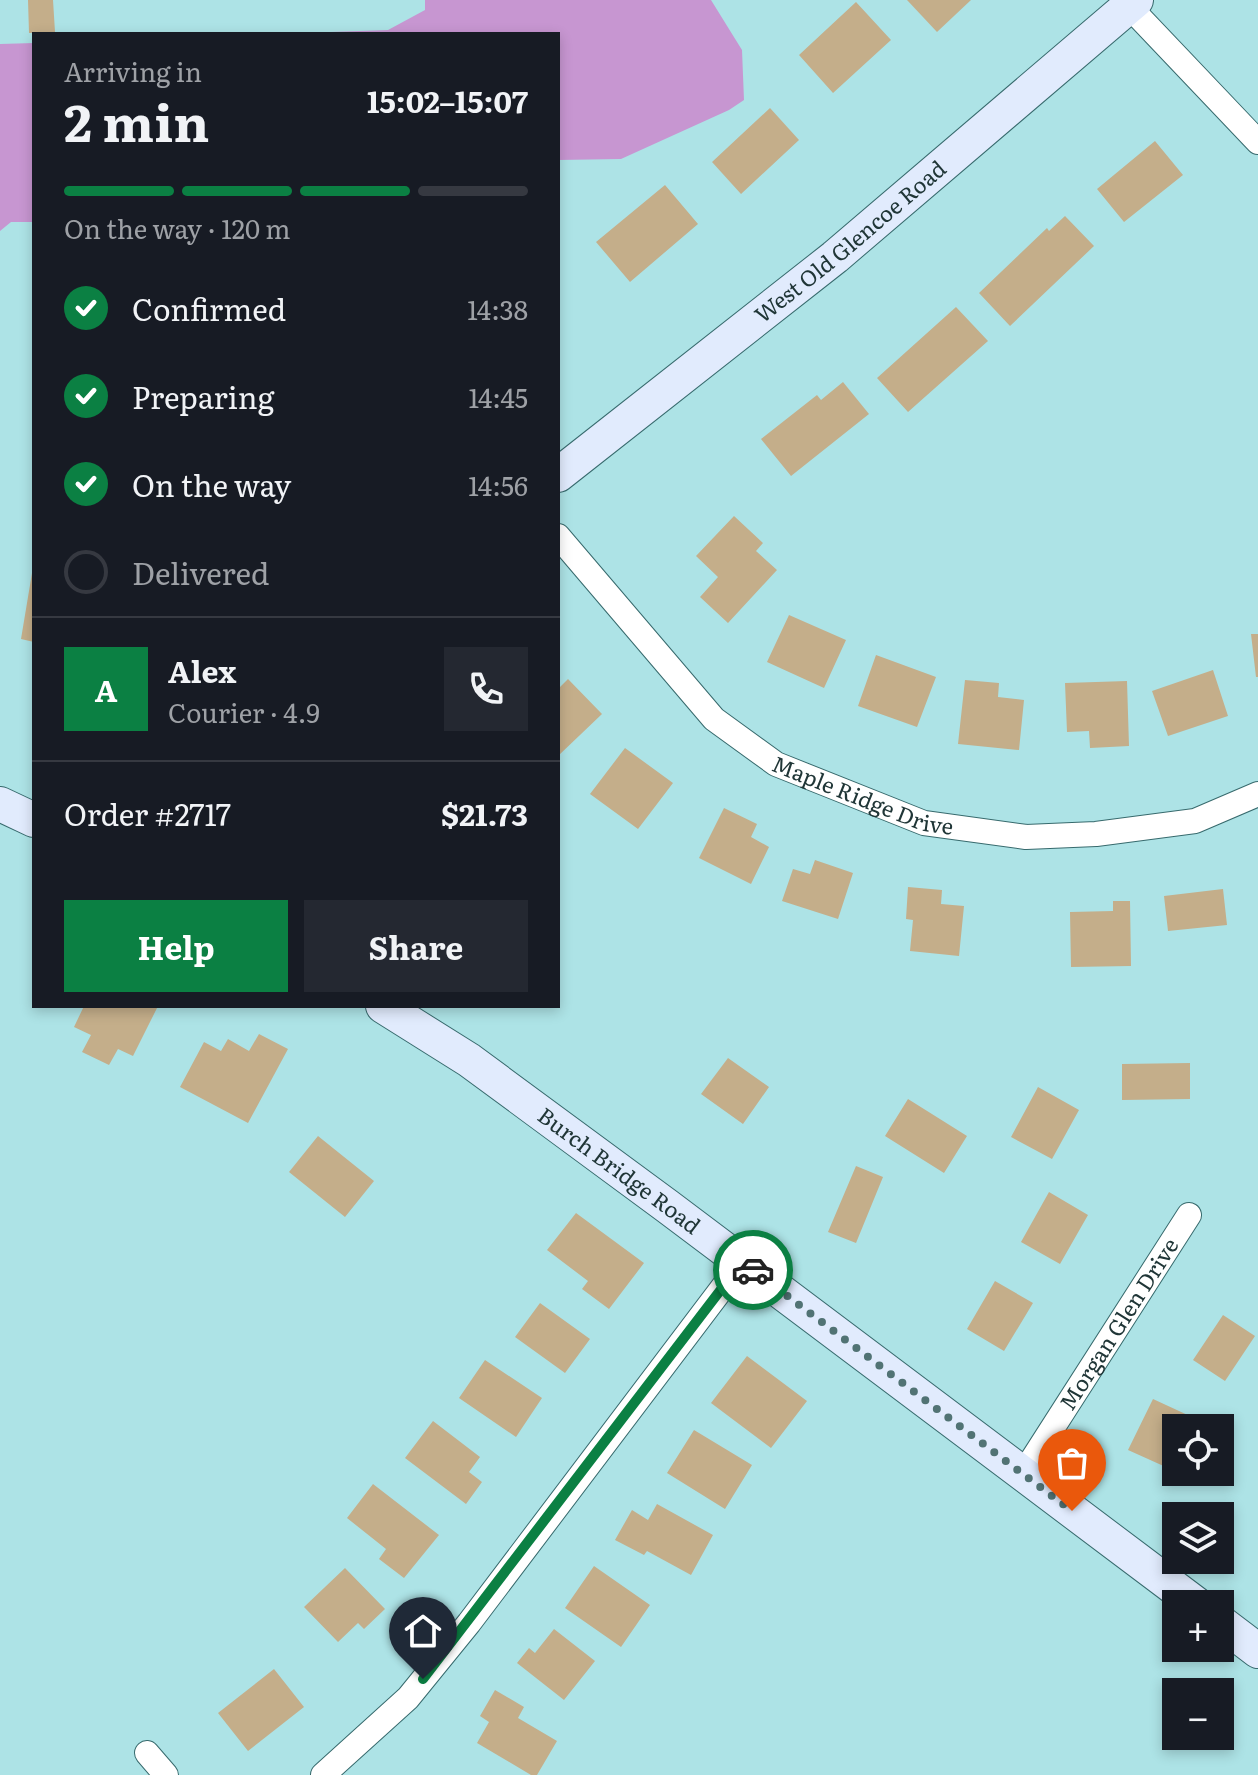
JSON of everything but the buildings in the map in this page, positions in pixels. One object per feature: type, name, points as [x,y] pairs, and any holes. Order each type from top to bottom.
[{"type":"street","points":[[1129,2],[1258,142]]},
{"type":"street","name":"West Old Glencoe Road","points":[[560,473],[835,257],[1129,2]]},
{"type":"street","name":"Maple Ridge Drive","points":[[560,538],[714,719],[776,764],[924,823],[1026,837],[1096,834],[1195,821],[1258,794]]},
{"type":"street","points":[[0,804],[32,819]]},
{"type":"street","name":"Burch Bridge Road","points":[[386,1008],[469,1060],[1177,1590]]},
{"type":"street","name":"Morgan Glen Drive","points":[[1023,1474],[1189,1215]]},
{"type":"street","points":[[323,1775],[408,1698],[469,1623],[742,1262]]},
{"type":"street","points":[[1234,1633],[1258,1651]]},
{"type":"street","points":[[147,1753],[166,1775]]},
{"type":"shaded area","points":[[425,0],[711,0],[742,50],[744,100],[729,110],[621,159],[560,160],[560,32],[331,32],[388,30],[425,10]]},
{"type":"shaded area","points":[[32,43],[32,222],[11,222],[0,231],[0,44]]},
{"type":"way so far","points":[[753,1270],[1072,1511]]},
{"type":"route","points":[[423,1679],[469,1623],[742,1262],[753,1270]]}]
